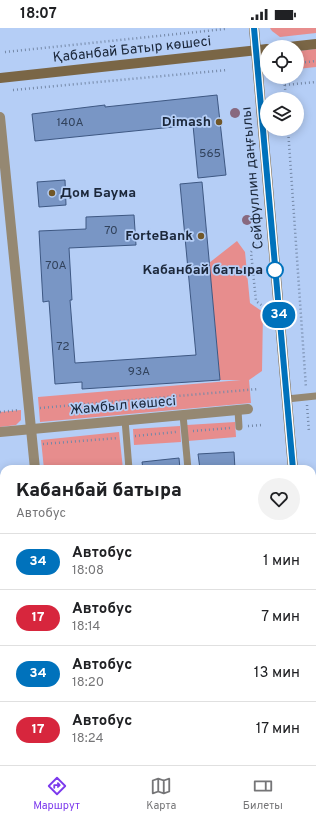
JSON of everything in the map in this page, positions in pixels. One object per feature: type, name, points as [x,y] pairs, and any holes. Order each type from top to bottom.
[{"type":"main road","name":"Сейфуллин даңғылы","points":[[254,28],[293,465]]},
{"type":"main road","points":[[304,45],[316,44]]},
{"type":"main road","name":"Қабанбай Батыр көшесі","points":[[0,78],[260,50]]},
{"type":"street","points":[[0,117],[35,465]]},
{"type":"street","name":"Жамбыл көшесі","points":[[0,432],[243,409]]},
{"type":"lane","points":[[287,398],[316,396]]},
{"type":"lane","points":[[239,427],[243,409]]},
{"type":"lane","points":[[183,415],[188,465]]},
{"type":"lane","points":[[125,420],[129,465]]},
{"type":"path","points":[[5,52],[225,30],[225,28]]},
{"type":"path","points":[[304,62],[316,61]]},
{"type":"path","points":[[13,90],[227,70]]},
{"type":"path","points":[[286,92],[285,85],[316,82]]},
{"type":"path","points":[[288,136],[309,432]]},
{"type":"path","points":[[272,229],[251,252],[256,301],[280,321]]},
{"type":"path","points":[[37,408],[258,389]]},
{"type":"path","points":[[0,412],[21,410]]},
{"type":"path","points":[[33,445],[262,425]]},
{"type":"shaded area","points":[[270,28],[316,28],[316,33],[280,37]]},
{"type":"shaded area","points":[[316,49],[316,67],[304,68],[304,50]]},
{"type":"shaded area","points":[[237,241],[245,252],[250,303],[263,312],[262,371],[249,380],[251,403],[40,422],[38,397],[241,380],[220,380],[209,263]]},
{"type":"shaded area","points":[[21,410],[21,420],[16,425],[0,427],[0,412]]},
{"type":"shaded area","points":[[235,422],[236,437],[188,441],[187,425]]},
{"type":"shaded area","points":[[180,426],[181,442],[134,445],[133,429]]},
{"type":"shaded area","points":[[119,432],[123,465],[44,465],[41,440]]},
{"type":"building","points":[[217,95],[226,175],[198,178],[193,125],[35,141],[32,114],[105,105],[105,107]]},
{"type":"building","name":"Дом Баума","points":[[65,180],[66,205],[39,207],[37,182]]},
{"type":"building","points":[[202,182],[220,380],[82,389],[82,382],[55,384],[49,301],[43,302],[39,231],[86,229],[86,217],[134,215],[136,245],[69,248],[72,300],[70,300],[75,363],[196,355],[180,184]]},
{"type":"building","points":[[234,452],[235,465],[199,465],[198,454]]},
{"type":"building","points":[[179,458],[180,465],[142,465],[142,462]]},
{"type":"bus line","name":"34","points":[[254,28],[293,465]]},
{"type":"place","name":"Dimash","points":[[219,122]]},
{"type":"place","name":"Дом Баума","points":[[52,193]]},
{"type":"place","name":"ForteBank","points":[[201,236]]},
{"type":"place","name":"Кабанбай батыра","points":[[275,270]]}]
